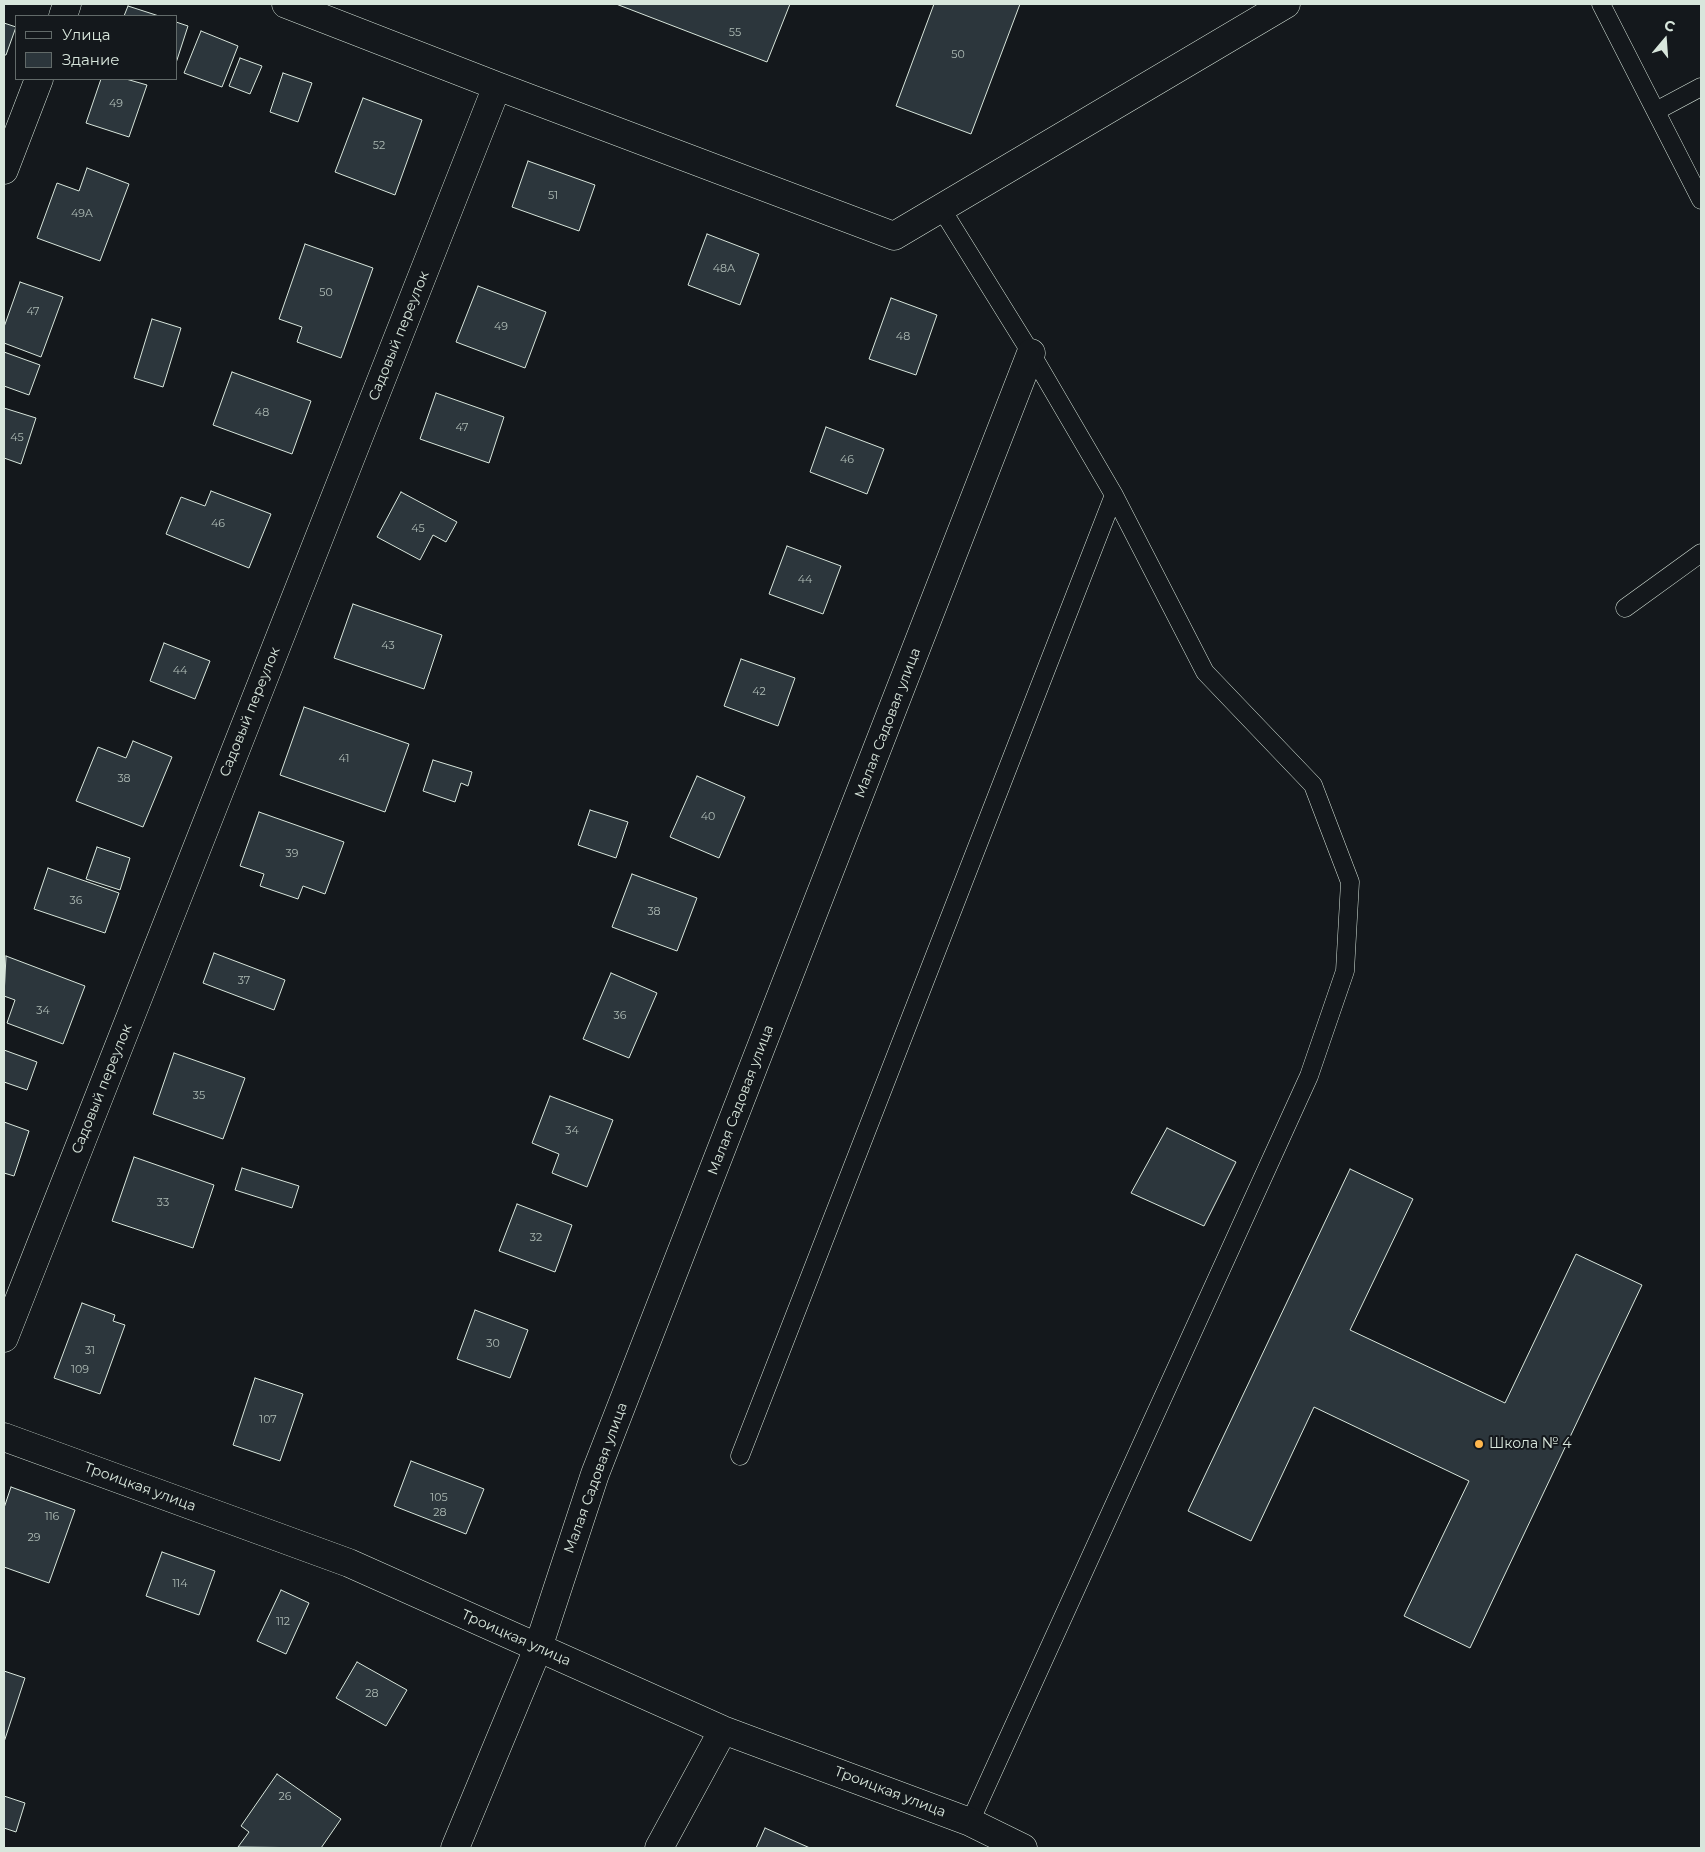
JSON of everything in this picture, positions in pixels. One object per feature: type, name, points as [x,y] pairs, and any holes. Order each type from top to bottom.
[{"type":"street","points":[[286,4],[894,236],[1286,4]]},
{"type":"street","points":[[4,170],[39,80]]},
{"type":"street","name":"Садовый переулок","points":[[4,1338],[497,86]]},
{"type":"street","name":"Малая Садовая улица","points":[[455,1848],[538,1648],[595,1474],[1032,353]]},
{"type":"street","name":"Троицкая улица","points":[[4,1437],[349,1563],[723,1730],[970,1822],[1023,1848]]},
{"type":"street","points":[[659,1848],[723,1730]]},
{"type":"lane","points":[[1601,4],[1701,200]]},
{"type":"lane","points":[[1656,111],[1701,87]]},
{"type":"lane","points":[[941,208],[1032,353],[1114,495],[1205,672],[1313,785],[1350,882],[1345,971],[1309,1076],[970,1822]]},
{"type":"lane","points":[[740,1456],[1114,495]]},
{"type":"lane","points":[[1625,608],[1701,553]]},
{"type":"building","points":[[616,4],[790,4],[767,62]]},
{"type":"building","points":[[934,4],[1020,4],[971,134],[896,106]]},
{"type":"building","points":[[128,6],[156,15],[124,15]]},
{"type":"building","points":[[4,23],[15,27],[15,30],[6,55],[4,55]]},
{"type":"building","points":[[178,23],[188,26],[178,57]]},
{"type":"building","points":[[201,31],[238,46],[222,87],[184,73]]},
{"type":"building","points":[[240,58],[262,66],[250,94],[229,86]]},
{"type":"building","points":[[283,73],[312,83],[298,122],[270,112]]},
{"type":"building","points":[[101,80],[130,80],[147,85],[129,137],[86,123]]},
{"type":"building","points":[[363,98],[422,120],[395,195],[335,172]]},
{"type":"building","points":[[528,161],[595,185],[579,231],[512,207]]},
{"type":"building","points":[[87,168],[129,184],[100,261],[37,238],[57,183],[79,191]]},
{"type":"building","points":[[707,234],[759,254],[740,305],[688,285]]},
{"type":"building","points":[[305,244],[373,268],[341,358],[297,342],[302,327],[279,319]]},
{"type":"building","points":[[20,282],[63,297],[41,357],[4,343],[4,327]]},
{"type":"building","points":[[478,286],[546,312],[525,368],[456,342]]},
{"type":"building","points":[[891,298],[937,315],[916,375],[869,359]]},
{"type":"building","points":[[152,319],[181,328],[163,387],[134,378]]},
{"type":"building","points":[[4,352],[40,365],[29,395],[4,386]]},
{"type":"building","points":[[232,372],[311,401],[292,454],[213,425]]},
{"type":"building","points":[[436,393],[504,417],[489,463],[420,439]]},
{"type":"building","points":[[4,408],[36,418],[21,464],[4,458]]},
{"type":"building","points":[[826,427],[884,449],[867,494],[810,472]]},
{"type":"building","points":[[211,491],[271,514],[249,568],[166,534],[181,497],[205,506]]},
{"type":"building","points":[[401,492],[457,522],[446,542],[433,535],[420,560],[377,537]]},
{"type":"building","points":[[787,546],[841,566],[823,614],[769,594]]},
{"type":"building","points":[[353,604],[442,635],[424,689],[334,658]]},
{"type":"building","points":[[164,643],[210,661],[195,699],[150,681]]},
{"type":"building","points":[[741,659],[795,678],[778,726],[724,706]]},
{"type":"building","points":[[304,707],[409,744],[385,812],[280,775]]},
{"type":"building","points":[[133,741],[172,757],[143,827],[76,801],[98,747],[126,758]]},
{"type":"building","points":[[433,760],[472,772],[468,786],[461,783],[455,802],[423,791]]},
{"type":"building","points":[[697,776],[745,797],[719,858],[670,837]]},
{"type":"building","points":[[590,810],[628,822],[616,858],[578,845]]},
{"type":"building","points":[[259,812],[344,842],[325,894],[303,886],[298,899],[260,886],[264,874],[240,866]]},
{"type":"building","points":[[97,847],[130,858],[120,890],[86,879]]},
{"type":"building","points":[[48,868],[119,893],[105,933],[34,909]]},
{"type":"building","points":[[632,874],[697,898],[677,951],[612,927]]},
{"type":"building","points":[[214,953],[285,980],[274,1010],[203,983]]},
{"type":"building","points":[[6,956],[85,986],[63,1044],[7,1023],[15,1000],[4,996]]},
{"type":"building","points":[[611,973],[657,993],[629,1058],[583,1039]]},
{"type":"building","points":[[4,1050],[37,1062],[27,1090],[4,1082]]},
{"type":"building","points":[[174,1053],[245,1078],[223,1139],[153,1114]]},
{"type":"building","points":[[550,1096],[613,1120],[587,1187],[552,1173],[559,1154],[532,1143]]},
{"type":"building","points":[[4,1122],[29,1131],[14,1176],[4,1173]]},
{"type":"building","points":[[1167,1128],[1236,1162],[1204,1226],[1131,1193]]},
{"type":"building","points":[[134,1157],[214,1185],[193,1248],[112,1221]]},
{"type":"building","points":[[242,1168],[299,1186],[292,1208],[235,1190]]},
{"type":"building","name":"Школа № 4","points":[[1350,1169],[1413,1199],[1350,1330],[1505,1403],[1576,1254],[1642,1285],[1470,1648],[1404,1616],[1469,1481],[1314,1407],[1251,1541],[1188,1511]]},
{"type":"building","points":[[517,1204],[572,1225],[555,1272],[499,1251]]},
{"type":"building","points":[[82,1303],[115,1315],[113,1321],[125,1325],[100,1394],[54,1378]]},
{"type":"building","points":[[475,1310],[528,1330],[510,1378],[457,1359]]},
{"type":"building","points":[[255,1378],[303,1394],[280,1461],[233,1445]]},
{"type":"building","points":[[411,1461],[484,1489],[466,1534],[394,1506]]},
{"type":"building","points":[[11,1487],[75,1510],[49,1583],[4,1567],[4,1508]]},
{"type":"building","points":[[162,1552],[215,1571],[199,1615],[146,1596]]},
{"type":"building","points":[[281,1590],[309,1603],[286,1654],[257,1641]]},
{"type":"building","points":[[357,1662],[407,1690],[386,1726],[336,1698]]},
{"type":"building","points":[[4,1671],[25,1678],[4,1742]]},
{"type":"building","points":[[277,1774],[341,1819],[321,1848],[238,1847],[249,1832],[241,1826]]},
{"type":"building","points":[[4,1796],[25,1803],[16,1832],[4,1828]]},
{"type":"building","points":[[765,1828],[810,1848],[756,1848]]},
{"type":"place","name":"Школа № 4","points":[[1479,1444]]}]
